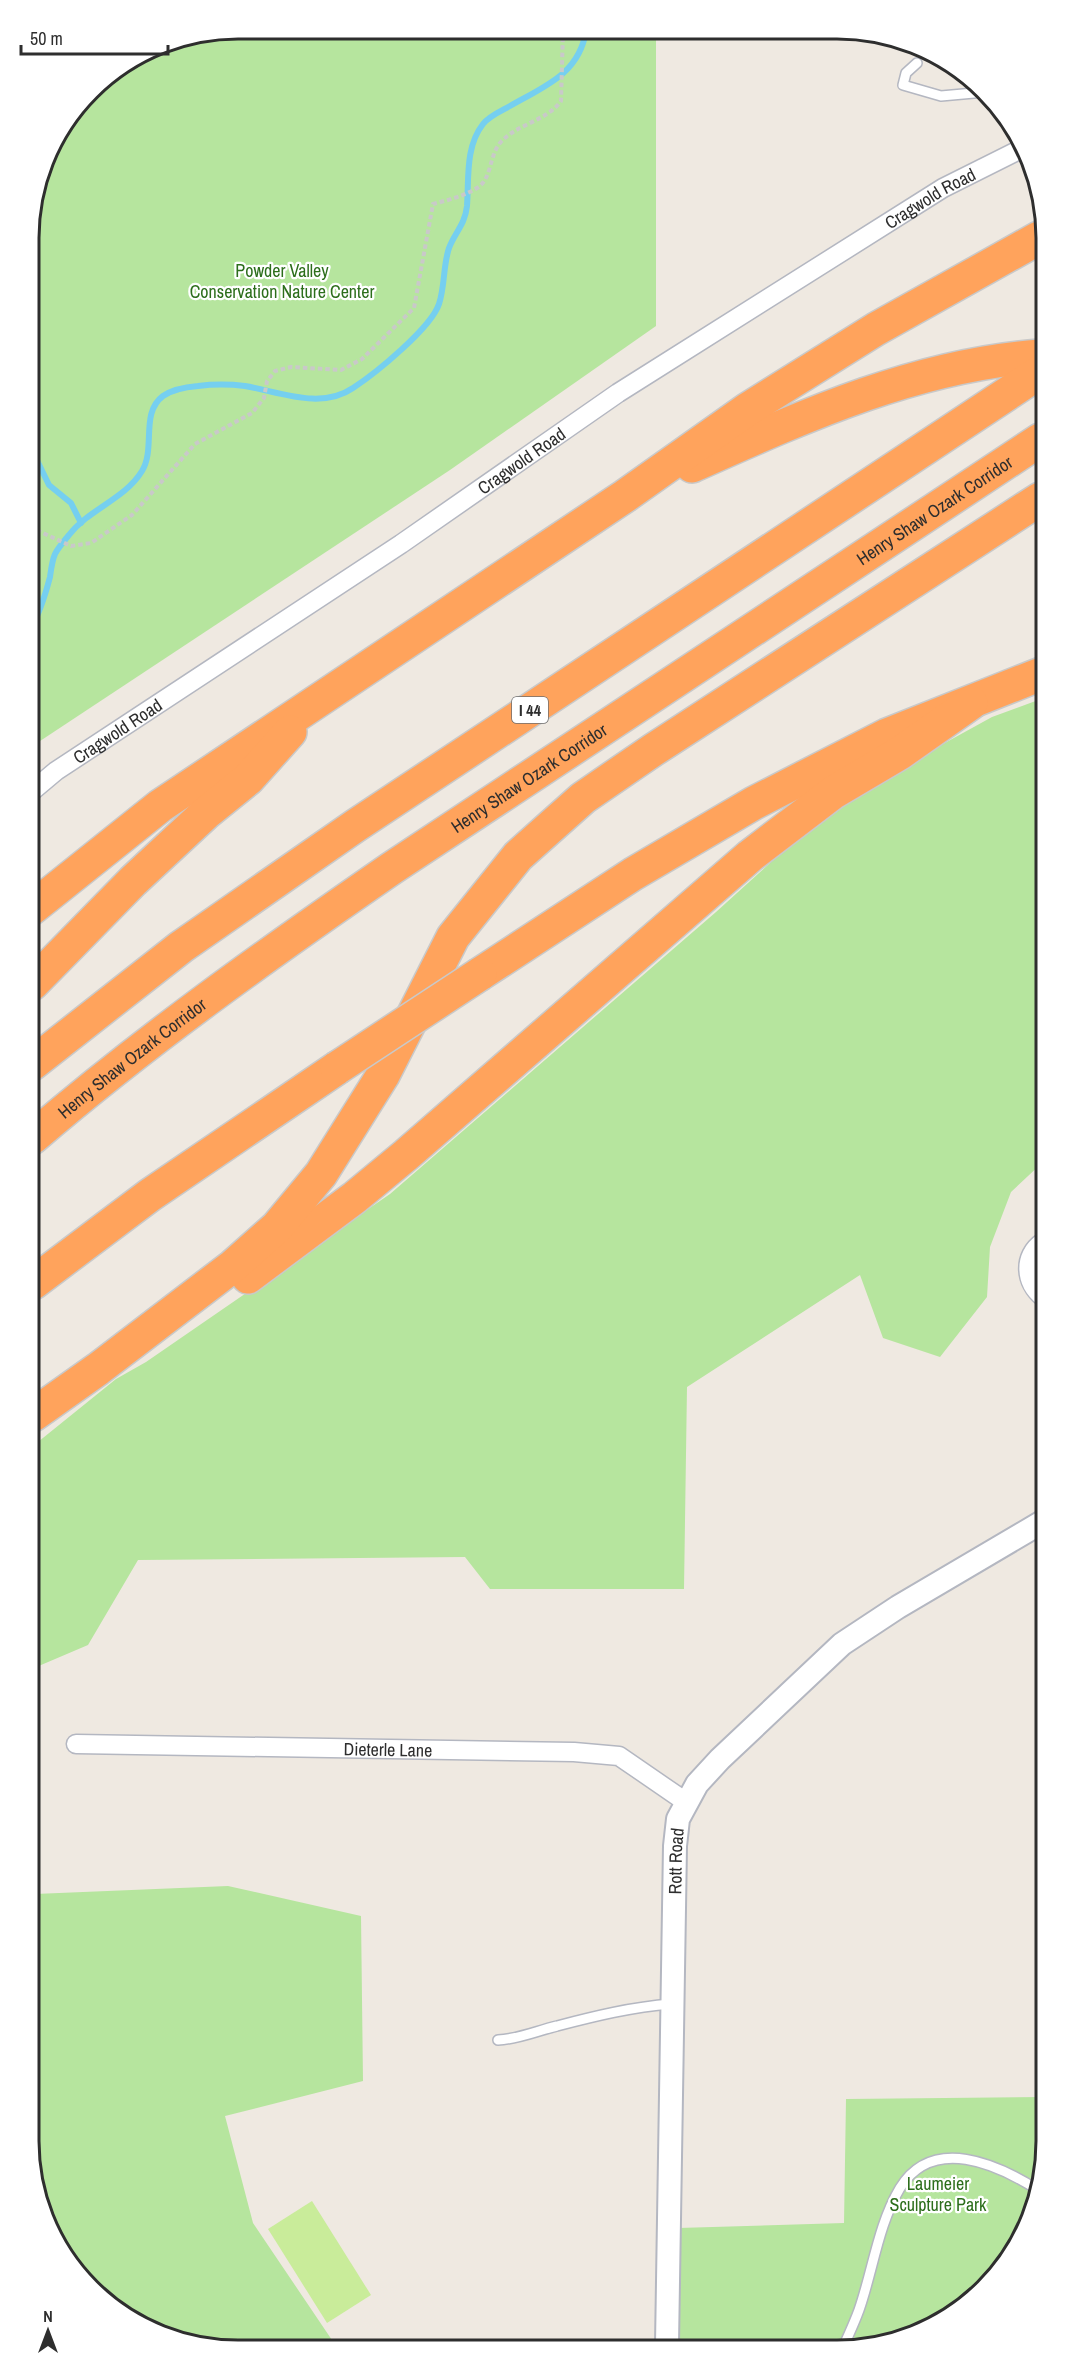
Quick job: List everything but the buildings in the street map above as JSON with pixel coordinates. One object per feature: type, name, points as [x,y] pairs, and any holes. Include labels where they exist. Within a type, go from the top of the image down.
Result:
[{"type":"highway","points":[[39,903],[160,806],[626,496],[748,409],[938,293],[1036,240]]},
{"type":"highway","points":[[626,496],[830,406],[904,381],[961,367],[1036,357]]},
{"type":"highway","name":"I 44","points":[[39,1059],[181,947],[327,844],[1036,375]]},
{"type":"highway","name":"Henry Shaw Ozark Corridor","points":[[39,1132],[136,1053],[304,929],[392,868],[1036,443]]},
{"type":"highway","points":[[39,1411],[98,1369],[233,1266],[277,1227],[321,1174],[383,1075],[453,937],[518,856],[583,798],[653,750],[1036,502]]},
{"type":"highway","points":[[39,1279],[150,1196],[337,1068],[633,874],[754,803],[887,735],[1036,676]]},
{"type":"highway","points":[[39,977],[133,881],[206,813],[248,779],[319,699]]},
{"type":"highway","points":[[98,1369],[203,1308],[311,1232],[406,1155],[750,856],[834,792],[900,753],[971,703]]},
{"type":"street","name":"Cragwold Road","points":[[39,785],[56,771],[401,544],[618,393],[943,188],[1016,152]]},
{"type":"street","points":[[1036,1250],[1029,1257],[1028,1273],[1036,1292]]},
{"type":"street","name":"Rott Road","points":[[667,2340],[671,2004],[675,1846],[678,1819],[697,1784],[720,1759],[842,1644],[1036,1526]]},
{"type":"street","name":"Dieterle Lane","points":[[76,1744],[574,1752],[619,1756],[686,1802]]},
{"type":"lane","points":[[916,63],[906,73],[903,85],[941,96],[973,93]]},
{"type":"lane","points":[[498,2040],[516,2039],[554,2026],[631,2007],[671,2004]]},
{"type":"lane","points":[[847,2339],[859,2310],[881,2234],[893,2202],[900,2187],[922,2166],[951,2158],[965,2159],[1001,2169],[1030,2186]]},
{"type":"path","points":[[39,532],[71,546],[91,543],[132,515],[195,444],[252,413],[264,398],[267,381],[275,371],[283,368],[334,370],[352,365],[362,359],[405,319],[414,308],[433,204],[458,197],[478,187],[487,177],[491,158],[500,143],[514,131],[559,104],[563,98],[563,39]]},
{"type":"green space","name":"Powder Valley Conservation Nature Center","points":[[225,39],[656,39],[656,326],[450,470],[39,742],[39,225],[46,187],[54,162],[80,117],[107,88],[139,66],[174,50]]},
{"type":"green space","points":[[1036,701],[1036,1169],[1011,1192],[990,1247],[987,1297],[940,1357],[883,1338],[860,1275],[687,1387],[684,1589],[490,1589],[465,1557],[138,1560],[88,1645],[39,1666],[39,1441],[116,1379],[146,1362],[390,1194],[716,912],[811,826],[903,766],[992,717]]},
{"type":"green space","points":[[228,1886],[361,1916],[363,2081],[225,2116],[253,2223],[332,2340],[238,2340],[199,2336],[174,2329],[150,2319],[107,2291],[88,2272],[73,2251],[54,2217],[41,2167],[39,2141],[39,1894]]},
{"type":"green space","name":"Laumeier Sculpture Park","points":[[1036,2097],[1036,2154],[1032,2180],[1021,2217],[1002,2251],[987,2272],[968,2291],[925,2319],[888,2333],[837,2340],[676,2340],[678,2228],[844,2223],[846,2099]]},
{"type":"green space","points":[[312,2201],[371,2295],[327,2323],[268,2229]]},
{"type":"waterway","points":[[39,612],[54,557],[59,547],[77,526],[117,497],[135,481],[142,471],[148,452],[152,412],[156,403],[163,396],[184,388],[222,384],[245,386],[300,398],[328,398],[341,394],[363,381],[414,337],[434,314],[439,304],[449,248],[466,213],[469,164],[477,133],[492,116],[548,85],[558,77],[576,58],[584,39]]},
{"type":"waterway","points":[[39,464],[49,485],[71,503],[81,523]]}]
